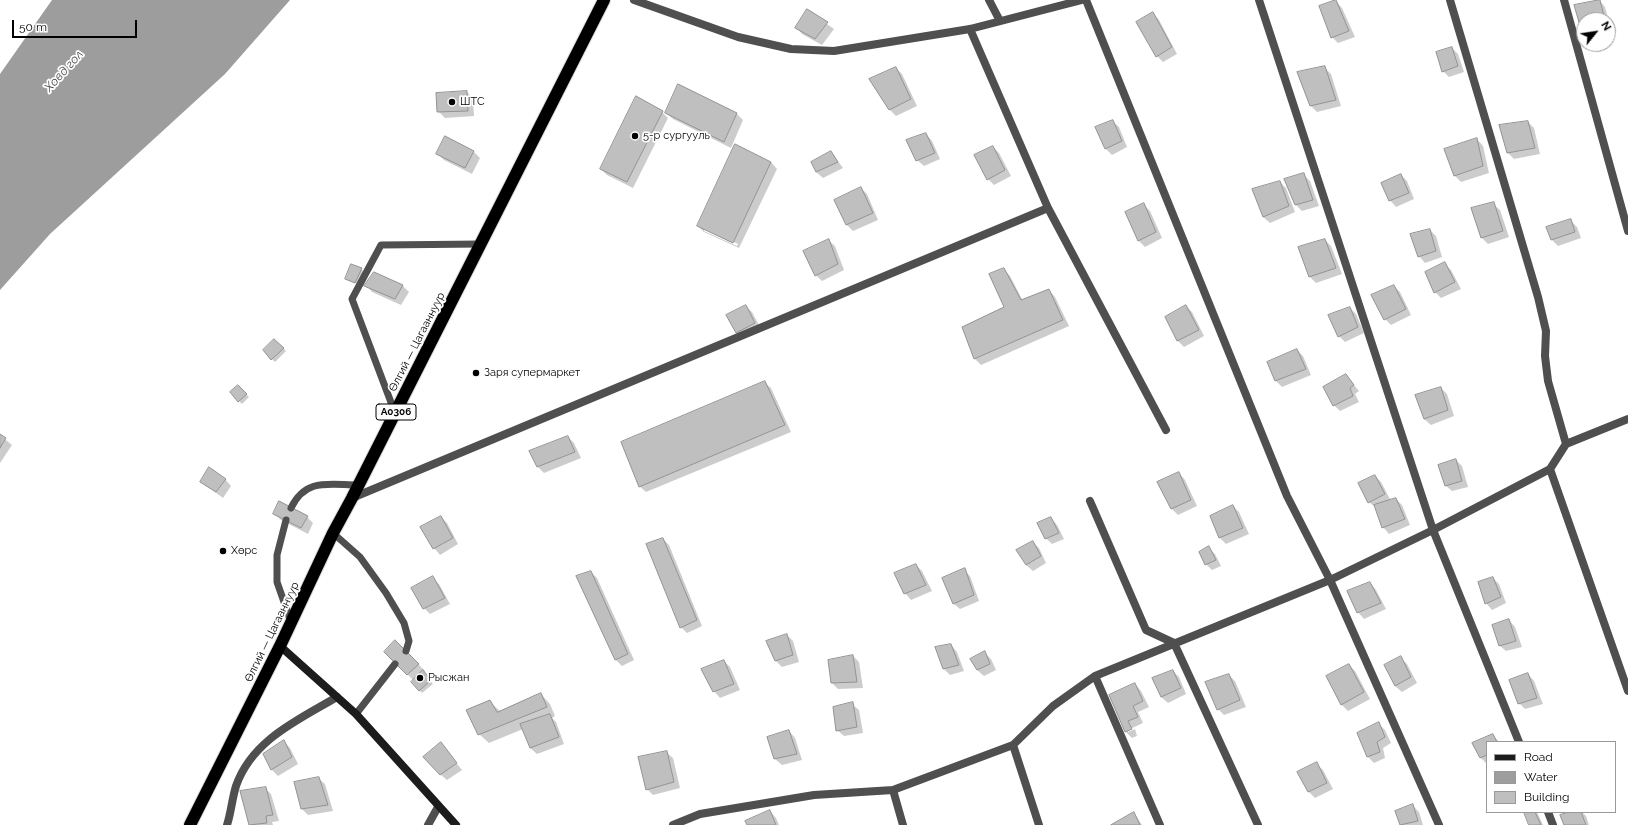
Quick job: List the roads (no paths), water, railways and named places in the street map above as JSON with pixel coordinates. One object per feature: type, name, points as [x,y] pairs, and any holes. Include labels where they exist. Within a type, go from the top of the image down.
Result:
[{"type":"highway","name":"Өлгий — Цагааннуур","points":[[190,825],[280,646],[333,533],[396,413],[604,0]]},
{"type":"street","points":[[634,0],[738,37],[791,49],[834,51],[970,29],[1082,0]]},
{"type":"street","points":[[989,0],[1000,21]]},
{"type":"street","points":[[1086,0],[1287,496],[1330,580],[1439,825]]},
{"type":"street","points":[[1259,0],[1433,530],[1519,741]]},
{"type":"street","points":[[1450,0],[1538,297],[1546,331],[1545,356],[1548,381],[1566,444]]},
{"type":"street","points":[[1564,0],[1628,231]]},
{"type":"street","points":[[970,29],[1048,208],[1166,430]]},
{"type":"street","points":[[352,498],[1048,208]]},
{"type":"street","points":[[673,825],[700,814],[814,795],[893,790],[1013,745],[1053,706],[1095,676],[1330,580],[1433,530],[1550,469],[1566,444],[1628,419]]},
{"type":"street","points":[[1550,469],[1628,691]]},
{"type":"street","points":[[1090,501],[1146,630],[1174,643],[1258,825]]},
{"type":"street","points":[[280,646],[356,714],[438,807],[456,825]]},
{"type":"street","points":[[1095,676],[1160,825]]},
{"type":"street","points":[[226,825],[236,786],[249,762],[260,747],[283,728],[337,697]]},
{"type":"street","points":[[1013,745],[1039,825]]},
{"type":"street","points":[[893,790],[902,825]]},
{"type":"street","points":[[428,825],[438,807]]},
{"type":"street","points":[[1548,813],[1553,825]]},
{"type":"lane","points":[[396,413],[352,299],[381,245],[481,244]]},
{"type":"lane","points":[[291,508],[296,496],[306,488],[317,485],[359,485]]},
{"type":"lane","points":[[286,520],[277,555],[277,582],[291,622]]},
{"type":"lane","points":[[333,533],[360,557],[386,593],[404,623],[409,641],[406,651]]},
{"type":"lane","points":[[356,714],[395,664]]},
{"type":"water","name":"Ховд гол","points":[[52,0],[290,0],[225,74],[50,234],[0,290],[0,74]]},
{"type":"place","name":"ШТС","points":[[452,102]]},
{"type":"place","name":"5-р сургууль","points":[[635,136]]},
{"type":"place","name":"Заря супермаркет","points":[[476,373]]},
{"type":"place","name":"Хөрс","points":[[223,551]]},
{"type":"place","name":"Рысжан","points":[[420,678]]}]
